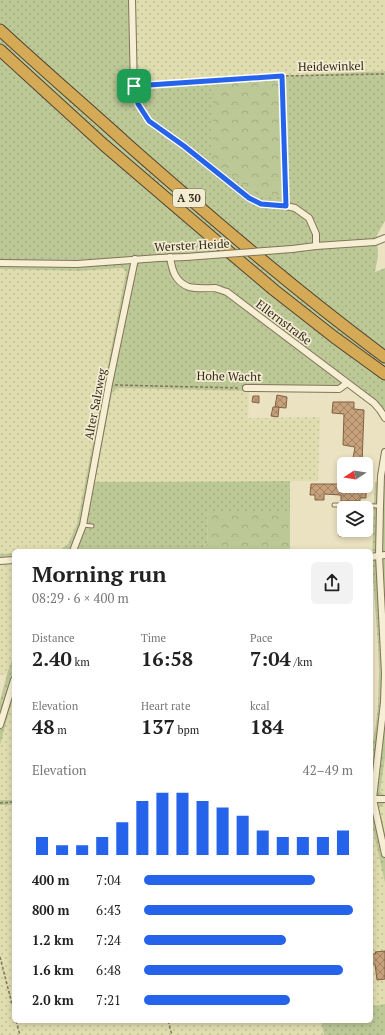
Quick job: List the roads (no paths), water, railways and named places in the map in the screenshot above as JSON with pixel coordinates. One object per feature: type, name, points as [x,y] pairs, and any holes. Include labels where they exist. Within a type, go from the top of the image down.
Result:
[{"type":"highway","name":"A 30","points":[[0,30],[237,240],[299,291],[385,357]]},
{"type":"highway","name":"A 30","points":[[0,50],[104,145],[214,240],[274,290],[385,374]]},
{"type":"street","points":[[132,0],[134,90],[138,104],[149,121],[184,146],[249,198],[261,204],[295,208],[309,218],[316,234],[316,246]]},
{"type":"street","name":"Werster Heide","points":[[0,263],[77,264],[134,259],[186,257],[375,242],[385,238]]},
{"type":"street","name":"Ellernstraße","points":[[170,257],[174,275],[179,280],[189,287],[216,288],[227,292],[346,384],[374,403],[385,418]]},
{"type":"street","name":"Alter Salzweg","points":[[74,549],[83,525],[134,259]]},
{"type":"street","name":"Hohe Wacht","points":[[246,388],[339,389],[346,384]]},
{"type":"street","points":[[385,452],[381,476],[380,506],[385,673],[384,702],[373,799],[385,854]]},
{"type":"street","points":[[0,561],[12,560]]},
{"type":"street","points":[[0,725],[12,686]]},
{"type":"street","points":[[373,799],[385,799]]},
{"type":"lane","points":[[334,505],[380,506]]},
{"type":"lane","points":[[83,525],[92,526]]}]
